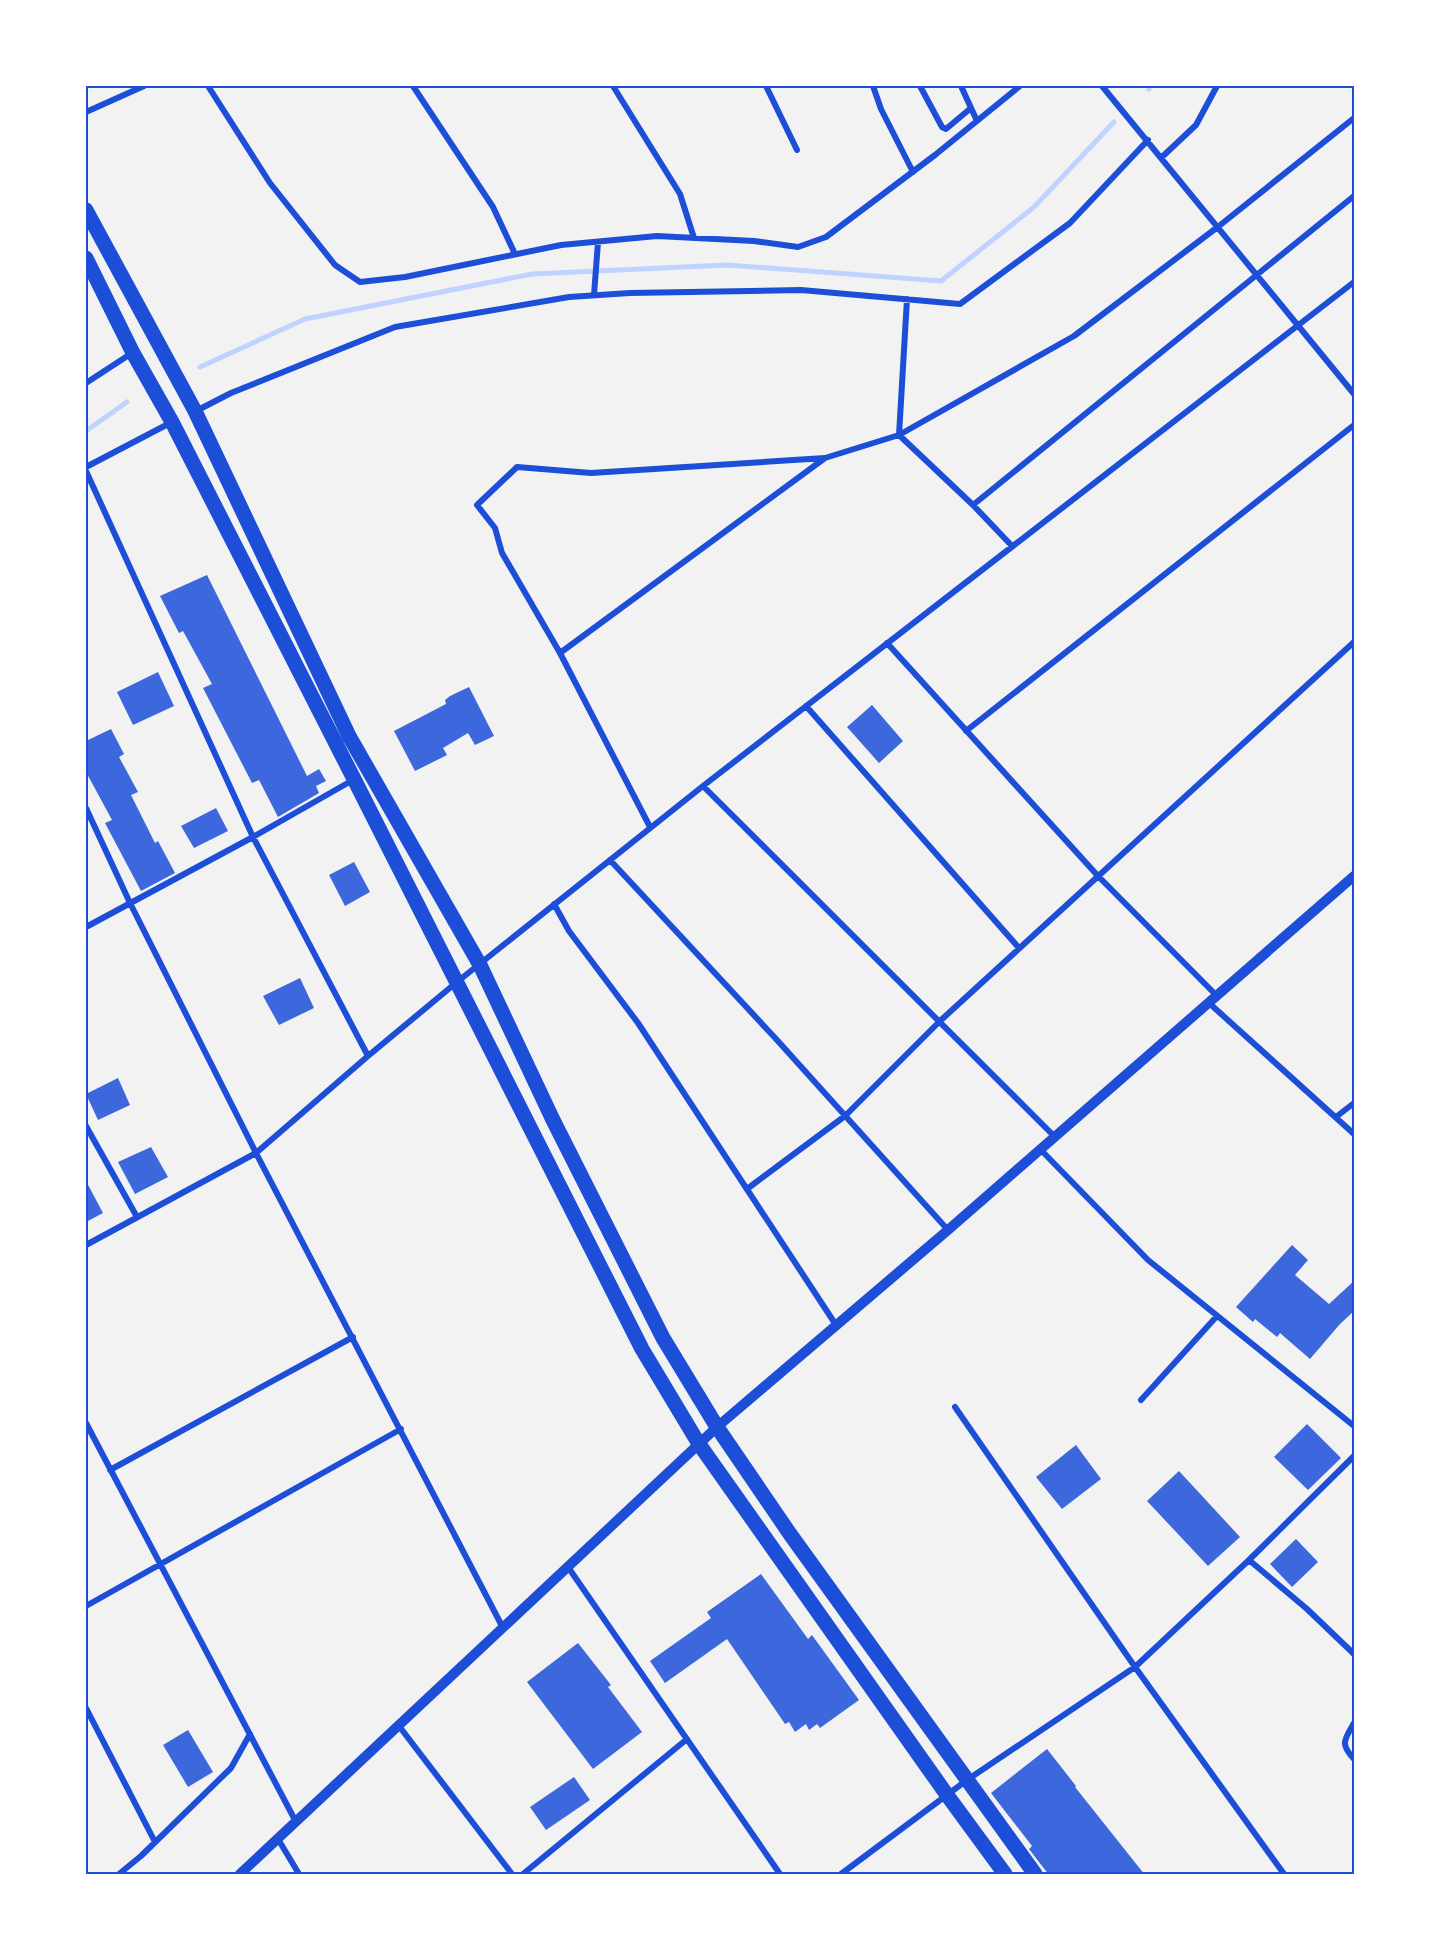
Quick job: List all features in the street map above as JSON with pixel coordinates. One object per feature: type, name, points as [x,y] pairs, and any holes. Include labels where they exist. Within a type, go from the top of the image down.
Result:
[{"type":"main road","points":[[86,210],[195,411],[349,736],[480,965],[553,1120],[663,1338],[717,1427],[790,1534],[1035,1875]]},
{"type":"main road","points":[[86,258],[458,982],[642,1349],[699,1444],[1005,1875]]},
{"type":"street","points":[[86,112],[144,86]]},
{"type":"street","points":[[208,86],[270,183],[335,265],[360,282],[405,278],[561,245],[657,236],[754,241],[798,247],[826,237],[913,172],[1020,86]]},
{"type":"street","points":[[412,86],[493,207],[515,254]]},
{"type":"street","points":[[613,86],[680,194],[694,238]]},
{"type":"street","points":[[766,86],[797,150]]},
{"type":"street","points":[[873,86],[881,109],[913,172]]},
{"type":"street","points":[[920,86],[942,127],[946,129],[971,108]]},
{"type":"street","points":[[961,86],[977,121]]},
{"type":"street","points":[[1102,86],[1219,226],[1354,394]]},
{"type":"street","points":[[1162,157],[1196,125],[1217,86]]},
{"type":"street","points":[[650,827],[560,654],[502,553],[495,528],[477,505],[518,467],[591,473],[825,458],[899,435],[1074,336],[1219,226],[1354,118]]},
{"type":"street","points":[[195,411],[231,393],[395,327],[569,297],[630,293],[801,290],[960,304],[1070,223],[1148,140]]},
{"type":"street","points":[[973,505],[1354,196]]},
{"type":"street","points":[[594,296],[598,242]]},
{"type":"street","points":[[86,1245],[256,1152],[368,1056],[650,827],[1354,282]]},
{"type":"street","points":[[907,299],[899,435],[973,505],[1012,546]]},
{"type":"street","points":[[86,383],[133,353]]},
{"type":"street","points":[[172,422],[86,469],[253,837],[368,1056]]},
{"type":"street","points":[[966,730],[1354,425]]},
{"type":"street","points":[[560,654],[825,458]]},
{"type":"street","points":[[747,1189],[845,1116],[940,1021],[1354,642]]},
{"type":"street","points":[[887,644],[1213,999],[1354,1134]]},
{"type":"street","points":[[806,706],[1019,948]]},
{"type":"street","points":[[86,927],[253,837],[354,779]]},
{"type":"street","points":[[703,786],[1055,1137]]},
{"type":"street","points":[[86,808],[130,903],[256,1152],[503,1628]]},
{"type":"street","points":[[610,860],[948,1230]]},
{"type":"street","points":[[240,1875],[717,1427],[948,1230],[1354,876]]},
{"type":"street","points":[[554,904],[569,931],[638,1023],[836,1325]]},
{"type":"street","points":[[1336,1117],[1354,1103]]},
{"type":"street","points":[[86,1126],[137,1217]]},
{"type":"street","points":[[1040,1149],[1148,1260],[1354,1425]]},
{"type":"street","points":[[1141,1400],[1217,1316]]},
{"type":"street","points":[[110,1470],[353,1337]]},
{"type":"street","points":[[955,1407],[1135,1667],[1284,1875]]},
{"type":"street","points":[[86,1423],[297,1822]]},
{"type":"street","points":[[86,1606],[401,1429]]},
{"type":"street","points":[[841,1875],[967,1780],[1135,1667],[1249,1560],[1354,1456]]},
{"type":"street","points":[[1249,1560],[1307,1609],[1354,1654]]},
{"type":"street","points":[[568,1567],[780,1875]]},
{"type":"street","points":[[86,1708],[155,1842]]},
{"type":"street","points":[[1354,1723],[1344,1741],[1346,1750],[1354,1759]]},
{"type":"street","points":[[399,1726],[512,1875]]},
{"type":"street","points":[[119,1875],[231,1767],[250,1734]]},
{"type":"street","points":[[523,1875],[687,1739]]},
{"type":"street","points":[[278,1839],[299,1875]]},
{"type":"building","points":[[207,575],[307,776],[319,769],[326,781],[316,786],[319,793],[278,817],[259,780],[252,783],[203,688],[212,684],[183,631],[179,633],[160,596]]},
{"type":"building","points":[[158,672],[174,706],[133,725],[117,692]]},
{"type":"building","points":[[469,687],[494,736],[475,745],[468,733],[443,748],[447,755],[415,771],[394,731],[446,704],[445,700],[450,696]]},
{"type":"building","points":[[872,705],[903,741],[879,763],[847,727]]},
{"type":"building","points":[[111,729],[124,754],[119,757],[138,792],[131,795],[155,843],[158,841],[175,873],[141,891],[105,823],[112,820],[86,772],[86,741]]},
{"type":"building","points":[[216,808],[228,831],[194,848],[181,826]]},
{"type":"building","points":[[354,862],[370,892],[345,906],[329,875]]},
{"type":"building","points":[[300,978],[314,1008],[279,1025],[263,996]]},
{"type":"building","points":[[118,1078],[130,1105],[98,1120],[86,1094]]},
{"type":"building","points":[[151,1147],[168,1177],[135,1194],[118,1162]]},
{"type":"building","points":[[86,1181],[103,1213],[86,1222]]},
{"type":"building","points":[[1292,1245],[1308,1260],[1295,1275],[1329,1304],[1354,1281],[1354,1311],[1310,1359],[1280,1333],[1277,1337],[1255,1319],[1253,1322],[1236,1307]]},
{"type":"building","points":[[1307,1424],[1341,1458],[1308,1490],[1274,1457]]},
{"type":"building","points":[[1076,1445],[1101,1479],[1062,1509],[1036,1477]]},
{"type":"building","points":[[1179,1471],[1240,1537],[1208,1566],[1147,1501]]},
{"type":"building","points":[[1296,1539],[1318,1562],[1292,1587],[1270,1564]]},
{"type":"building","points":[[761,1574],[808,1639],[812,1635],[859,1700],[820,1728],[817,1724],[809,1730],[806,1724],[795,1732],[789,1722],[785,1724],[727,1639],[665,1683],[650,1661],[711,1618],[707,1612]]},
{"type":"building","points":[[578,1643],[611,1685],[608,1687],[642,1732],[593,1769],[527,1682]]},
{"type":"building","points":[[188,1730],[213,1772],[188,1787],[163,1745]]},
{"type":"building","points":[[1047,1749],[1145,1875],[1049,1875],[1029,1849],[1032,1846],[991,1793]]},
{"type":"building","points":[[574,1777],[590,1800],[546,1830],[530,1807]]},
{"type":"waterway","points":[[200,367],[305,319],[532,274],[727,265],[941,281],[1034,207],[1114,122]]},
{"type":"waterway","points":[[86,431],[127,402]]}]
